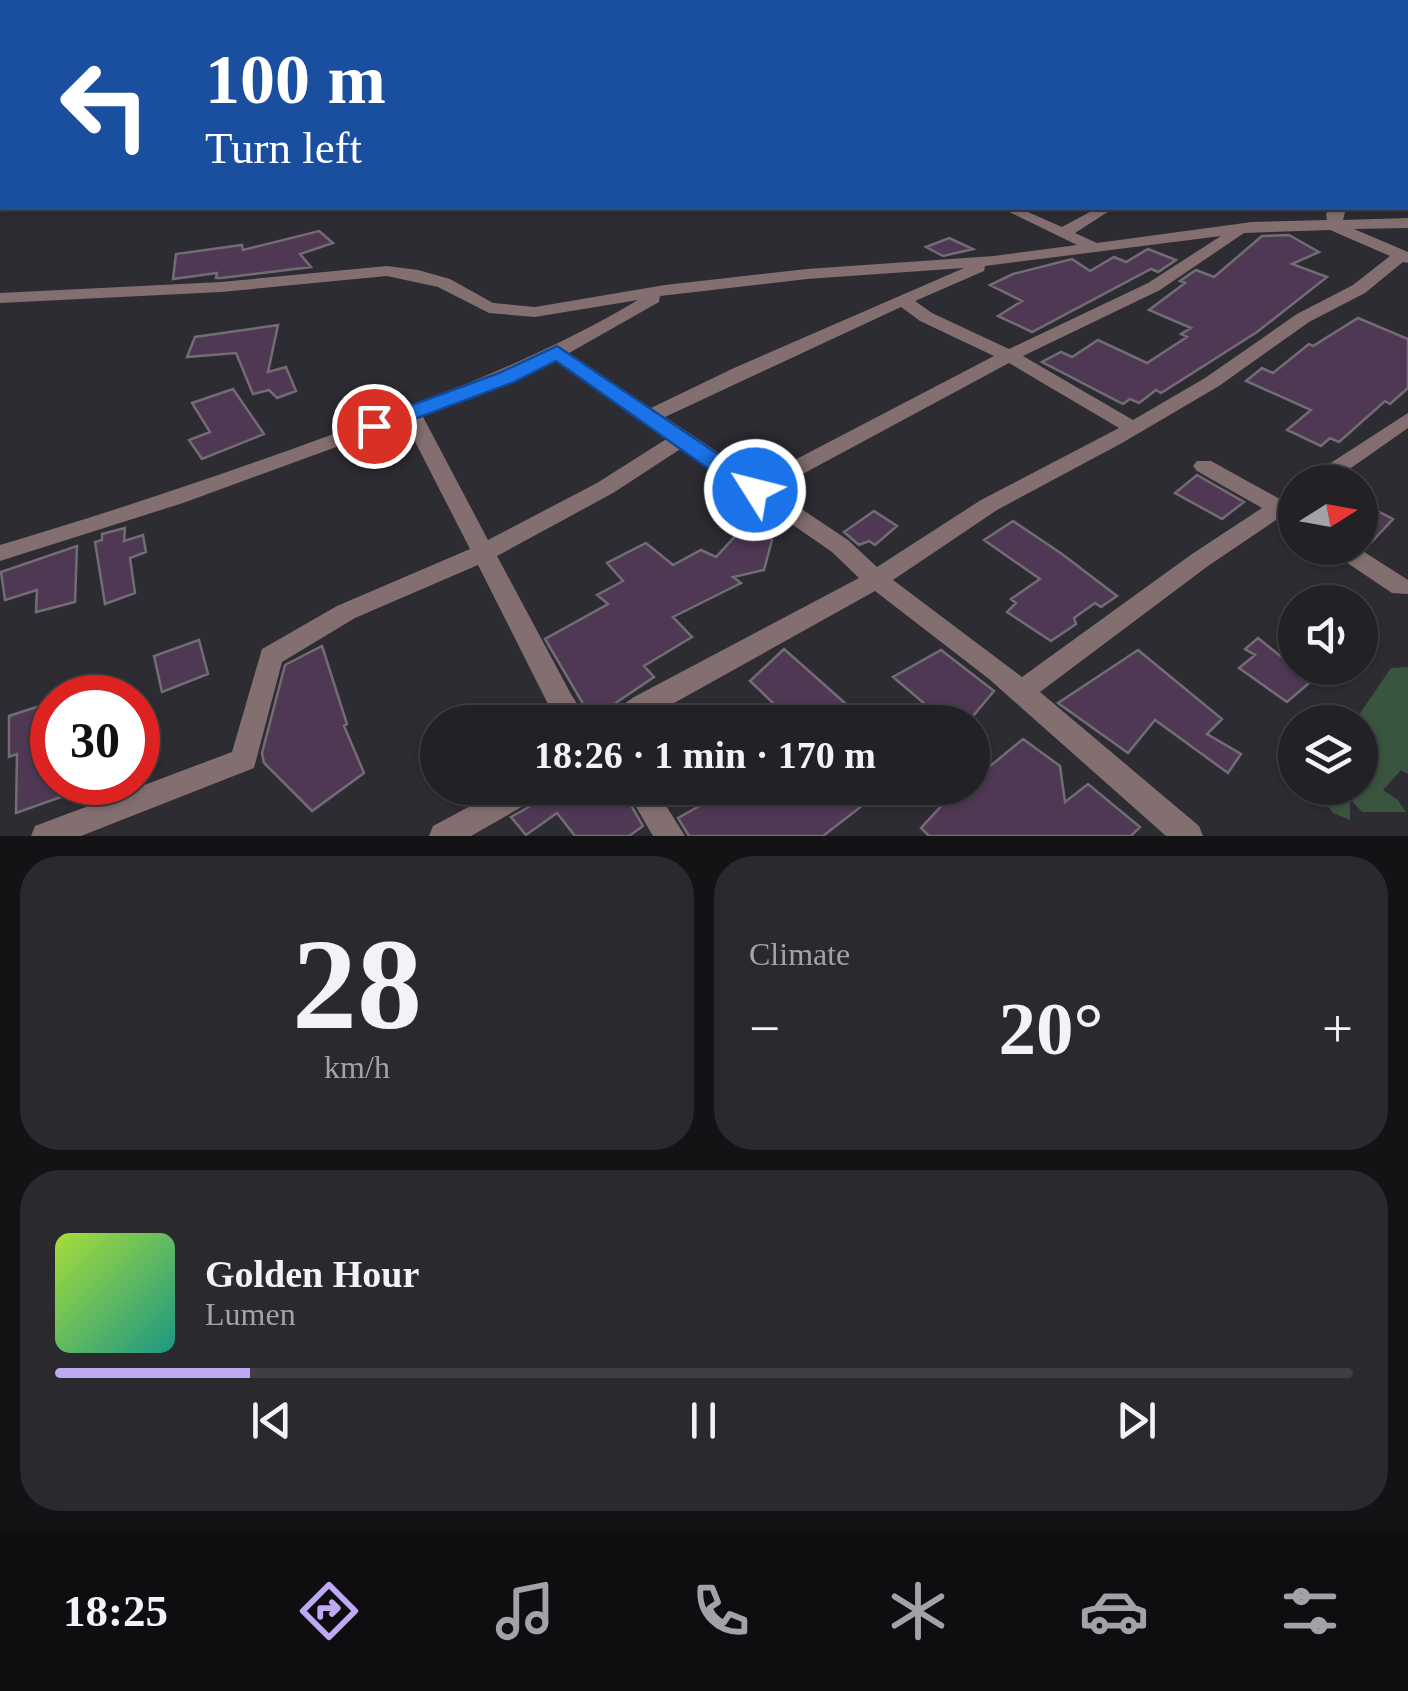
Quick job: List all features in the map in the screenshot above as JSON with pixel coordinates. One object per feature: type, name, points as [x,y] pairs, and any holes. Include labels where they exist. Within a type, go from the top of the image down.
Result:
[{"type":"street","points":[[1012,210],[1092,246]]},
{"type":"street","points":[[1064,233],[1104,210]]},
{"type":"street","points":[[1336,227],[1334,214],[1337,210]]},
{"type":"street","points":[[0,298],[221,287],[386,271],[418,274],[444,283],[489,308],[565,309],[665,290],[807,274],[994,261],[1240,229],[1408,223]]},
{"type":"street","points":[[1336,227],[1404,257]]},
{"type":"street","points":[[755,490],[1009,356],[1130,302],[1207,256],[1240,229]]},
{"type":"street","points":[[659,705],[876,580],[989,505],[1212,382],[1303,318],[1359,289],[1404,257]]},
{"type":"street","points":[[653,416],[741,372],[994,261]]},
{"type":"street","points":[[0,553],[228,481],[507,378],[601,331],[665,290]]},
{"type":"street","points":[[903,300],[1133,428]]},
{"type":"street","points":[[557,352],[840,546],[876,580],[998,672],[1188,836]]},
{"type":"street","points":[[410,413],[567,705]]},
{"type":"street","points":[[1342,465],[1408,419]]},
{"type":"street","points":[[46,836],[244,760],[271,656],[346,612],[482,553],[605,488],[683,438]]},
{"type":"street","points":[[1204,466],[1278,501]]},
{"type":"street","points":[[1019,694],[1200,560],[1278,514]]},
{"type":"street","points":[[1369,565],[1402,586]]},
{"type":"street","points":[[444,836],[498,805]]},
{"type":"street","points":[[651,805],[670,836]]},
{"type":"green space","points":[[1408,667],[1408,774],[1401,770],[1383,790],[1398,800],[1406,812],[1362,812],[1356,805],[1378,805],[1378,705],[1366,705],[1391,668]]},
{"type":"green space","points":[[1328,805],[1350,805],[1350,820],[1333,813]]},
{"type":"building","points":[[319,231],[333,243],[300,254],[311,267],[221,278],[216,278],[217,273],[173,279],[176,254],[242,245],[243,250]]},
{"type":"building","points":[[1289,235],[1319,252],[1292,264],[1327,277],[1257,332],[1161,393],[1156,390],[1139,403],[1130,399],[1123,404],[1042,362],[1061,352],[1072,357],[1098,340],[1147,363],[1187,337],[1181,334],[1191,328],[1149,310],[1185,283],[1180,281],[1196,270],[1214,277],[1262,236]]},
{"type":"building","points":[[949,238],[973,249],[943,256],[926,247]]},
{"type":"building","points":[[1148,249],[1176,260],[1158,272],[1151,269],[1032,332],[998,316],[1022,301],[990,285],[1013,274],[1072,259],[1090,271],[1114,257],[1126,262]]},
{"type":"building","points":[[1358,318],[1408,339],[1408,388],[1390,404],[1385,401],[1339,442],[1330,438],[1321,446],[1287,430],[1311,410],[1246,381],[1262,368],[1273,373],[1309,344],[1313,346]]},
{"type":"building","points":[[278,325],[268,372],[286,367],[296,391],[277,398],[269,390],[253,394],[236,353],[187,357],[195,337]]},
{"type":"building","points":[[233,389],[264,434],[202,459],[189,440],[210,432],[192,403]]},
{"type":"building","points":[[1197,475],[1244,502],[1222,519],[1175,493]]},
{"type":"building","points":[[874,511],[897,526],[875,545],[869,541],[859,545],[844,532]]},
{"type":"building","points":[[1378,511],[1393,519],[1378,535]]},
{"type":"building","points":[[1013,521],[1117,596],[1101,607],[1095,603],[1074,618],[1076,624],[1051,641],[1007,612],[1016,603],[1011,599],[1040,579],[984,540]]},
{"type":"building","points":[[125,528],[124,541],[143,535],[146,552],[130,558],[135,593],[105,604],[95,542],[102,540],[102,534]]},
{"type":"building","points":[[757,528],[772,540],[764,570],[733,577],[741,583],[673,617],[692,637],[644,666],[654,677],[613,705],[584,705],[545,639],[608,604],[597,595],[623,581],[607,563],[646,543],[673,565],[701,550],[716,557],[741,530]]},
{"type":"building","points":[[77,546],[75,602],[36,612],[37,590],[5,600],[1,572]]},
{"type":"building","points":[[1258,638],[1278,654],[1278,685],[1307,685],[1287,702],[1239,668],[1255,655],[1245,649]]},
{"type":"building","points":[[199,640],[208,674],[162,692],[154,656]]},
{"type":"building","points":[[322,646],[347,724],[344,726],[364,773],[312,811],[264,763],[262,753],[285,665]]},
{"type":"building","points":[[784,649],[846,705],[775,705],[750,681]]},
{"type":"building","points":[[941,650],[994,691],[982,705],[926,705],[893,677]]},
{"type":"building","points":[[1138,650],[1222,719],[1207,734],[1241,754],[1228,773],[1155,720],[1128,753],[1058,703]]},
{"type":"building","points":[[30,709],[30,805],[39,805],[16,813],[17,754],[9,757],[9,716]]},
{"type":"building","points":[[1023,739],[1060,766],[1065,802],[1088,784],[1140,827],[1131,836],[929,836],[921,828],[942,805],[990,805],[990,766]]},
{"type":"building","points":[[532,805],[631,805],[643,826],[629,836],[575,836],[557,813],[526,835],[511,817]]},
{"type":"building","points":[[701,805],[863,805],[823,836],[689,836],[678,818]]},
{"type":"route","points":[[374,426],[507,378],[557,352],[755,490]]}]
